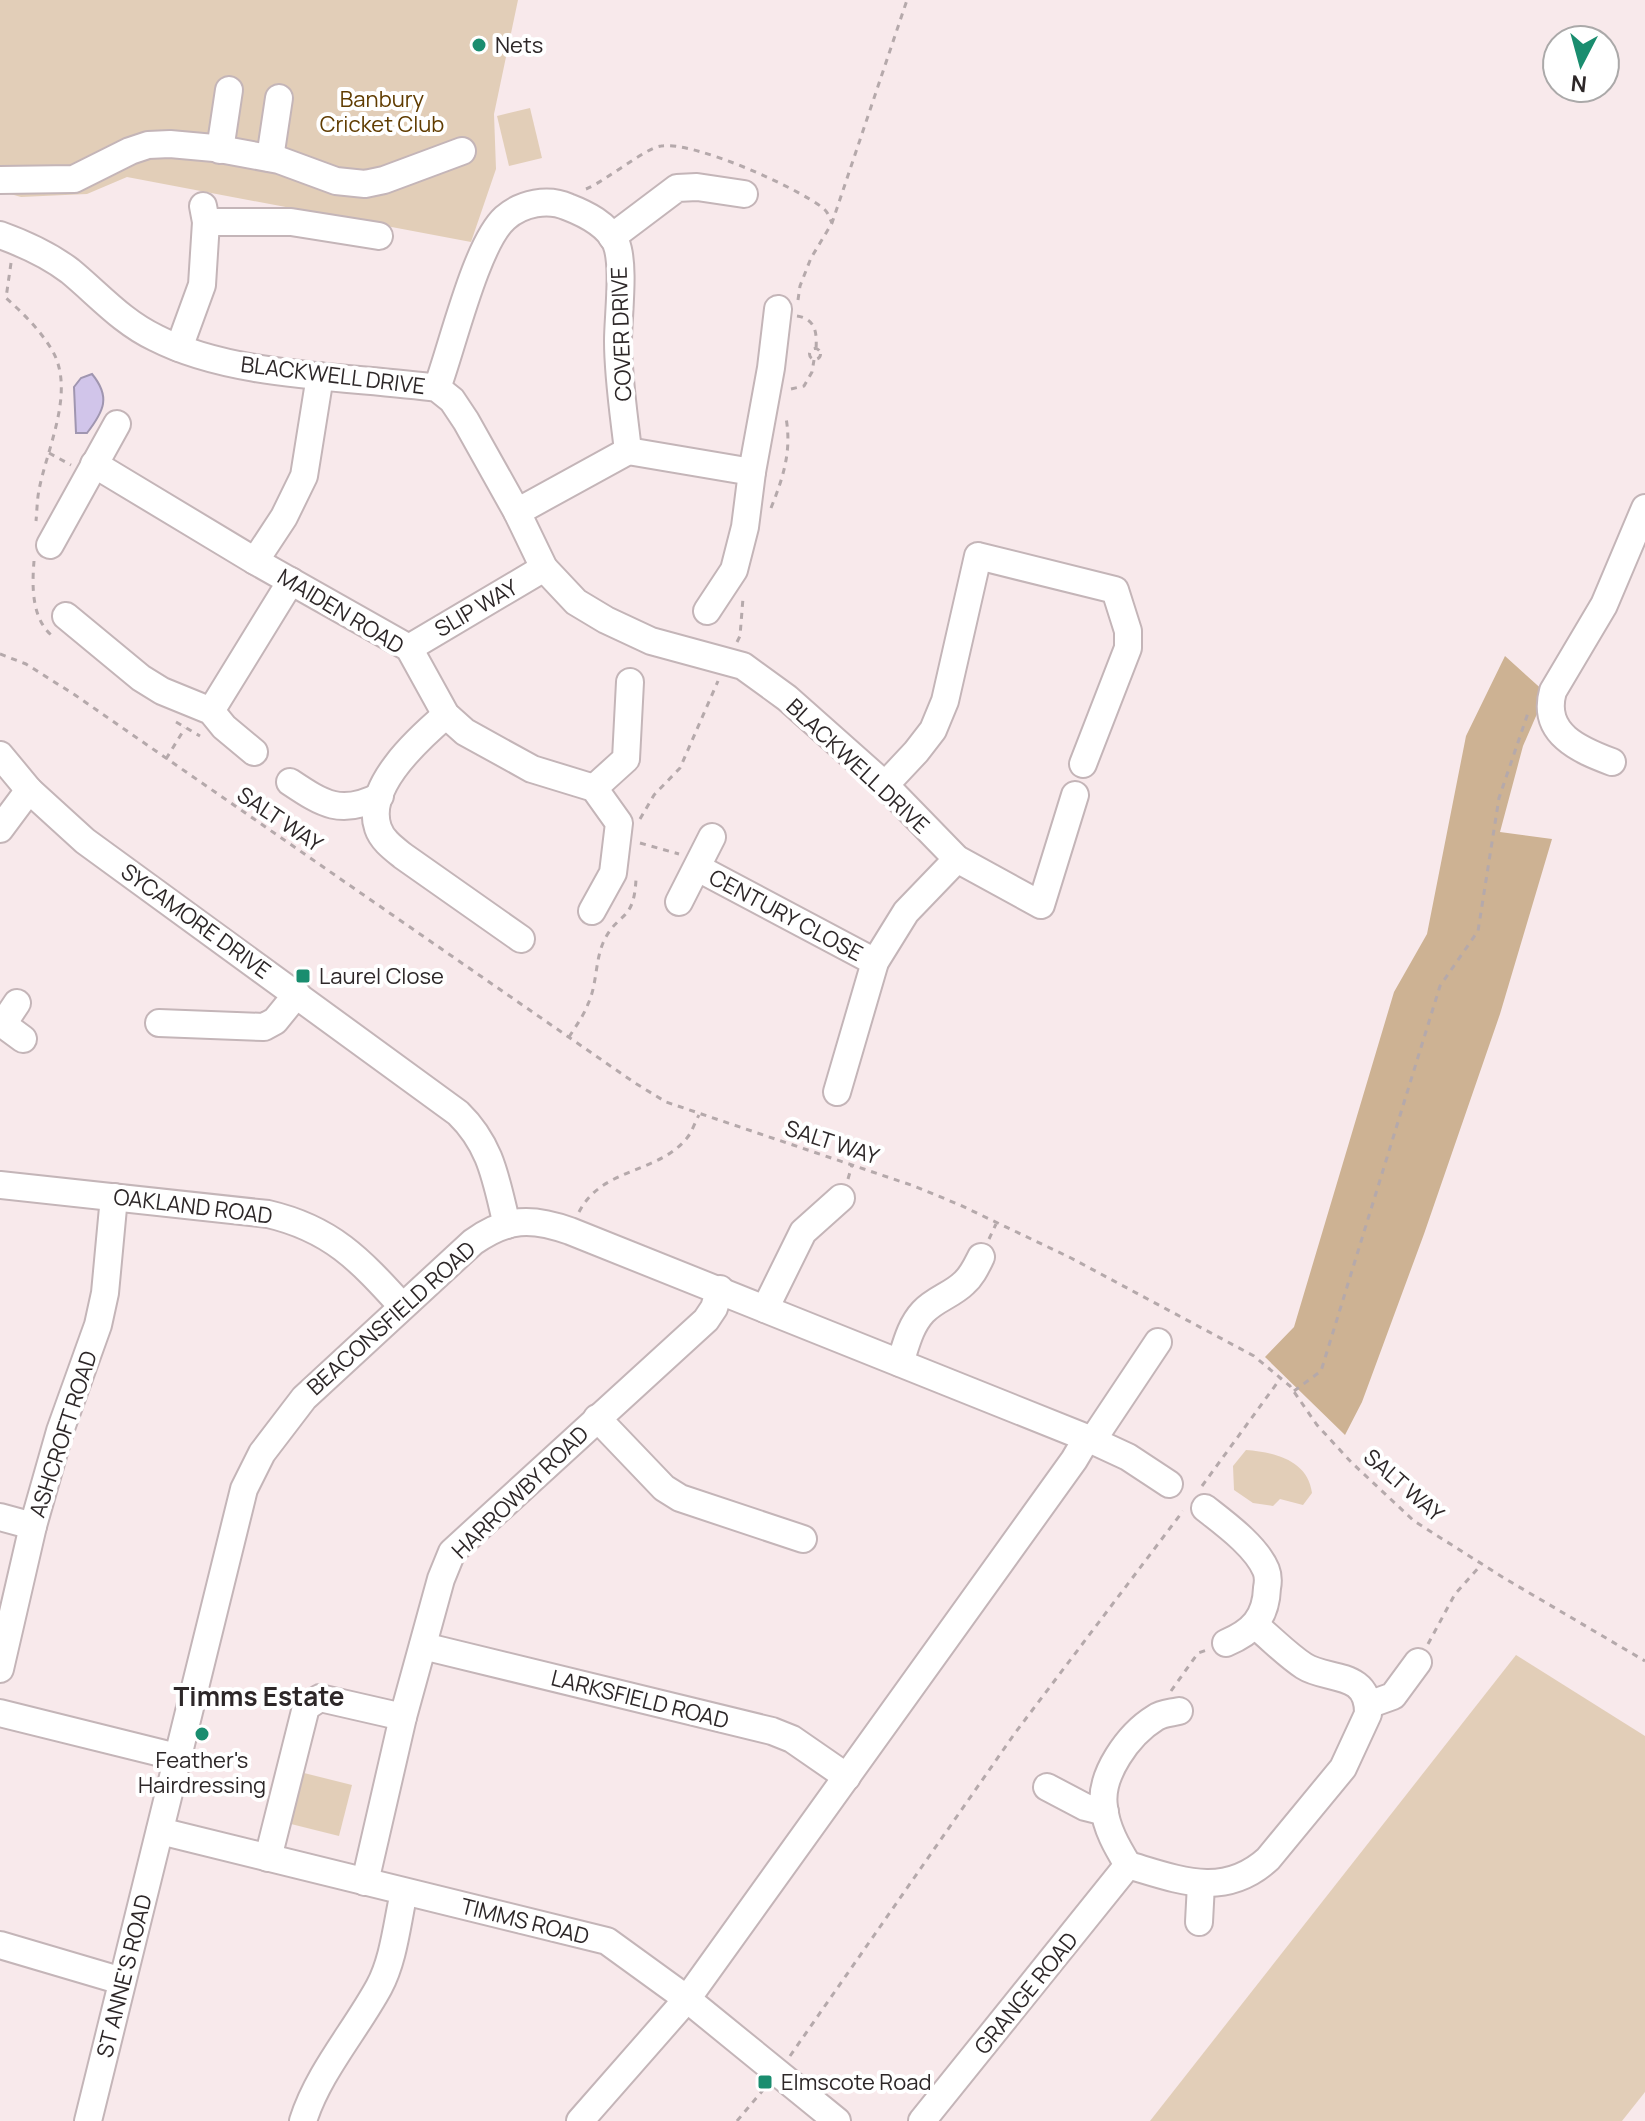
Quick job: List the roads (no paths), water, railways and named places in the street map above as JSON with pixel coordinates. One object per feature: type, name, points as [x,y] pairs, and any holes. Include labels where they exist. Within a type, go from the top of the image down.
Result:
[{"type":"street","points":[[220,150],[229,90]]},
{"type":"street","points":[[270,158],[279,98]]},
{"type":"street","points":[[0,180],[74,179],[130,151],[148,145],[170,144],[270,158],[336,181],[365,184],[421,178],[462,151]]},
{"type":"street","points":[[612,237],[677,188],[697,187],[744,194]]},
{"type":"street","name":"COVER DRIVE","points":[[437,388],[481,259],[493,234],[504,219],[517,210],[535,203],[563,204],[605,228],[617,244],[620,273],[618,343],[628,451]]},
{"type":"street","points":[[179,348],[202,285],[204,214],[291,222],[379,236]]},
{"type":"street","name":"BLACKWELL DRIVE","points":[[0,235],[28,245],[66,269],[116,314],[159,340],[179,348],[231,362],[320,376],[437,388],[452,400],[459,411],[517,512],[544,568],[576,602],[651,641],[743,666],[787,698],[885,785],[957,859],[1041,905],[1075,795]]},
{"type":"street","points":[[707,611],[734,570],[745,527],[771,368],[787,312]]},
{"type":"street","points":[[255,561],[284,517],[304,476],[320,376]]},
{"type":"street","points":[[50,545],[117,424]]},
{"type":"street","points":[[517,512],[628,451],[752,472]]},
{"type":"street","name":"MAIDEN ROAD","points":[[94,464],[255,561],[409,648],[446,715],[465,732],[532,769],[594,788]]},
{"type":"street","points":[[1612,762],[1578,750],[1559,731],[1550,706],[1553,691],[1604,605],[1645,508]]},
{"type":"street","points":[[885,785],[933,730],[945,701],[978,556],[1115,590],[1128,631],[1128,648],[1083,764]]},
{"type":"street","name":"SLIP WAY","points":[[409,648],[544,568]]},
{"type":"street","points":[[205,707],[291,581]]},
{"type":"street","points":[[66,616],[141,678],[162,691],[205,707],[254,752]]},
{"type":"street","points":[[592,911],[613,873],[619,843],[619,823],[594,788],[626,759],[630,682]]},
{"type":"street","points":[[446,715],[420,737],[399,761],[376,807],[377,827],[386,842],[521,939]]},
{"type":"street","name":"SYCAMORE DRIVE","points":[[0,755],[29,790],[85,841],[458,1113],[484,1144],[507,1225]]},
{"type":"street","points":[[290,782],[320,802],[335,807],[363,804],[380,796]]},
{"type":"street","points":[[0,829],[29,790]]},
{"type":"street","name":"CENTURY CLOSE","points":[[679,902],[704,855],[875,962]]},
{"type":"street","points":[[837,1092],[875,962],[906,912],[957,859]]},
{"type":"street","points":[[159,1023],[264,1027],[275,1021],[297,994]]},
{"type":"street","name":"OAKLAND ROAD","points":[[0,1185],[268,1214],[290,1219],[335,1241],[356,1256],[402,1306]]},
{"type":"street","name":"ASHCROFT ROAD","points":[[0,1669],[33,1526],[60,1431],[98,1325],[105,1293],[114,1197]]},
{"type":"street","points":[[765,1309],[803,1232],[841,1198]]},
{"type":"street","name":"BEACONSFIELD ROAD","points":[[160,1831],[244,1489],[262,1453],[304,1398],[473,1242],[491,1230],[535,1220],[570,1231],[1090,1440],[1128,1457],[1169,1484]]},
{"type":"street","points":[[900,1363],[912,1328],[922,1312],[936,1300],[962,1286],[981,1257]]},
{"type":"street","name":"HARROWBY ROAD","points":[[365,1882],[403,1717],[441,1579],[452,1552],[706,1320],[720,1289]]},
{"type":"street","points":[[580,2121],[687,1999],[1158,1342]]},
{"type":"street","points":[[597,1418],[664,1488],[680,1498],[803,1539]]},
{"type":"street","points":[[1196,1503],[1232,1529],[1266,1570],[1267,1596],[1256,1626],[1226,1643]]},
{"type":"street","points":[[0,1517],[33,1526]]},
{"type":"street","points":[[1179,1711],[1158,1715],[1131,1738],[1117,1759],[1106,1785],[1103,1804],[1115,1844],[1128,1865],[1201,1884],[1235,1880],[1254,1872],[1268,1859],[1343,1768],[1368,1714],[1368,1705],[1360,1690],[1347,1679],[1306,1667],[1256,1626]]},
{"type":"street","name":"LARKSFIELD ROAD","points":[[423,1646],[772,1731],[792,1739],[847,1777]]},
{"type":"street","points":[[1368,1705],[1393,1696],[1418,1662]]},
{"type":"street","points":[[268,1858],[306,1707],[320,1698],[403,1717]]},
{"type":"street","points":[[0,1713],[177,1757]]},
{"type":"street","points":[[1047,1787],[1085,1807],[1105,1812]]},
{"type":"street","name":"TIMMS ROAD","points":[[160,1831],[607,1941],[687,1999],[837,2121]]},
{"type":"street","name":"ST ANNE'S ROAD","points":[[88,2121],[160,1831]]},
{"type":"street","name":"GRANGE ROAD","points":[[922,2121],[1128,1865]]},
{"type":"street","points":[[1199,1922],[1201,1884]]},
{"type":"street","points":[[303,2121],[317,2090],[379,1986],[387,1967],[404,1892]]},
{"type":"street","points":[[0,1945],[122,1981]]},
{"type":"place","name":"Nets","points":[[479,45]]},
{"type":"place","name":"Laurel Close","points":[[303,976]]},
{"type":"place","name":"Feather's Hairdressing","points":[[202,1734]]},
{"type":"place","name":"Elmscote Road","points":[[765,2082]]},
{"type":"district","name":"Timms Estate","points":[[259,1697]]},
{"type":"park label","name":"Banbury Cricket Club","points":[[382,112]]}]
